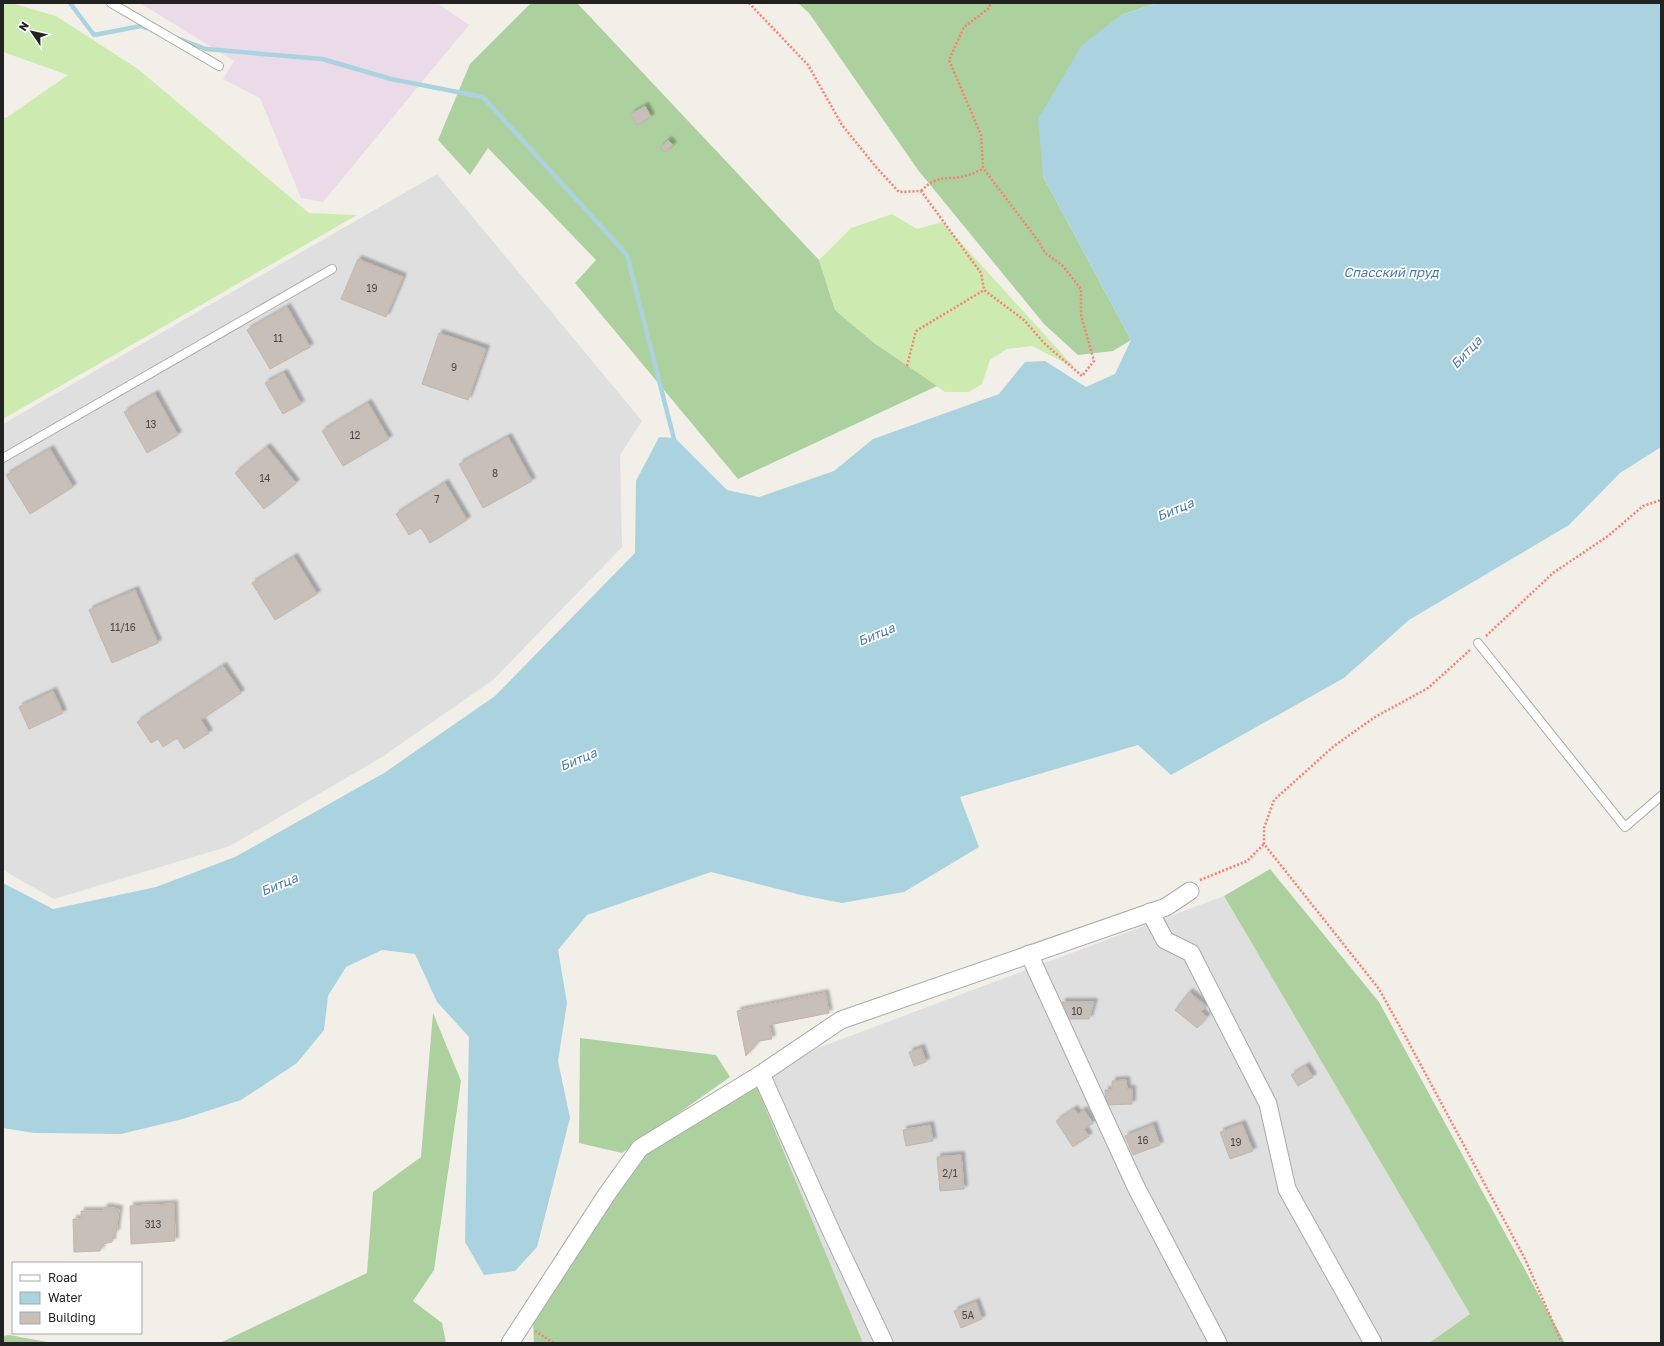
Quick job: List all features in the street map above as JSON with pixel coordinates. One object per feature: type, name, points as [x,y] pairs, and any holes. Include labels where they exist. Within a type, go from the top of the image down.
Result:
[{"type":"street","points":[[510,1343],[607,1194],[640,1148],[761,1074],[841,1020],[1166,907],[1194,886]]},
{"type":"street","points":[[1150,912],[1166,940],[1191,953],[1268,1104],[1287,1189],[1373,1343]]},
{"type":"street","points":[[1029,954],[1136,1187],[1218,1343]]},
{"type":"street","points":[[761,1074],[832,1233],[884,1343]]},
{"type":"lane","points":[[111,3],[219,66]]},
{"type":"lane","points":[[3,458],[332,269]]},
{"type":"lane","points":[[1478,643],[1625,827],[1661,796]]},
{"type":"path","points":[[749,3],[808,65],[842,126],[899,192],[921,191],[930,182],[942,178],[968,175],[983,168]]},
{"type":"path","points":[[921,191],[981,273],[984,290],[1024,320],[1045,344],[1082,376],[1094,361],[1081,315],[1081,289],[1062,265],[1045,253],[1039,242],[983,168],[982,135],[949,60],[964,27],[990,8],[991,3]]},
{"type":"path","points":[[907,366],[916,331],[984,290]]},
{"type":"path","points":[[1562,1343],[1525,1260],[1410,1043],[1379,989],[1264,844],[1264,828],[1274,800],[1334,746],[1375,717],[1428,688],[1553,573],[1608,536],[1643,506],[1661,500]]},
{"type":"path","points":[[1194,886],[1246,861],[1264,844]]},
{"type":"path","points":[[523,1323],[554,1343]]},
{"type":"shaded area","points":[[140,3],[437,3],[469,25],[323,202],[301,198],[260,98],[223,79],[234,61]]},
{"type":"shaded area","points":[[437,174],[642,421],[620,455],[622,547],[493,680],[382,757],[230,846],[54,899],[3,870],[3,424]]},
{"type":"shaded area","points":[[1224,896],[1470,1314],[1429,1343],[863,1343],[751,1073]]},
{"type":"green space","points":[[3,3],[11,3],[56,16],[138,69],[309,213],[357,215],[3,419],[3,117],[6,118],[68,75],[3,52]]},
{"type":"green space","points":[[531,3],[577,3],[819,260],[835,310],[874,343],[937,386],[738,479],[575,283],[596,260],[488,148],[470,175],[438,140],[470,64]]},
{"type":"green space","points":[[798,3],[1157,3],[1121,15],[1043,176],[1131,340],[1113,351],[1078,355],[1044,324],[918,170],[809,13]]},
{"type":"green space","points":[[892,214],[917,229],[942,222],[1075,368],[1032,346],[1007,349],[990,360],[982,384],[969,392],[945,392],[874,343],[835,310],[819,260],[851,228]]},
{"type":"green space","points":[[1270,869],[1379,1002],[1565,1343],[1429,1343],[1470,1314],[1224,896]]},
{"type":"green space","points":[[433,1013],[461,1081],[434,1270],[413,1301],[442,1323],[446,1343],[220,1343],[367,1273],[373,1192],[421,1157]]},
{"type":"green space","points":[[580,1038],[716,1055],[730,1077],[622,1153],[579,1143]]},
{"type":"green space","points":[[751,1073],[863,1343],[534,1343],[533,1322],[647,1144]]},
{"type":"green space","points":[[9,1335],[53,1343],[3,1343],[3,1336]]},
{"type":"water","name":"Спасский пруд","points":[[1157,3],[1661,3],[1661,447],[1620,473],[1569,525],[1409,620],[1344,678],[1171,775],[1138,745],[960,797],[979,847],[904,892],[842,903],[801,895],[711,872],[587,915],[558,950],[567,1003],[558,1061],[570,1118],[537,1247],[515,1271],[484,1275],[465,1242],[469,1037],[437,1002],[415,954],[382,950],[346,967],[328,996],[324,1030],[297,1063],[241,1100],[183,1119],[121,1134],[34,1133],[3,1128],[3,883],[53,909],[156,887],[235,857],[384,773],[495,696],[635,553],[636,481],[659,437],[675,438],[727,490],[759,497],[834,471],[873,439],[999,394],[1025,362],[1045,361],[1086,387],[1115,374],[1131,340],[1043,176],[1038,119],[1082,45],[1121,15]]},
{"type":"building","points":[[645,106],[651,117],[637,125],[631,114]]},
{"type":"building","points":[[668,140],[673,145],[665,152],[660,148]]},
{"type":"building","points":[[358,259],[403,277],[386,317],[341,299]]},
{"type":"building","points":[[287,307],[310,347],[270,369],[247,330]]},
{"type":"building","points":[[439,333],[486,349],[468,400],[422,384]]},
{"type":"building","points":[[284,373],[301,404],[283,414],[265,383]]},
{"type":"building","points":[[155,394],[178,435],[147,453],[124,412]]},
{"type":"building","points":[[368,403],[389,439],[343,466],[322,431]]},
{"type":"building","points":[[508,437],[532,481],[483,508],[459,464]]},
{"type":"building","points":[[267,447],[296,483],[264,509],[235,473]]},
{"type":"building","points":[[50,449],[73,487],[30,514],[6,475]]},
{"type":"building","points":[[445,483],[467,520],[430,543],[421,528],[409,535],[396,514]]},
{"type":"building","points":[[294,557],[317,594],[275,620],[252,583]]},
{"type":"building","points":[[135,590],[158,643],[112,663],[89,610]]},
{"type":"building","points":[[223,666],[241,693],[201,720],[209,733],[184,749],[177,738],[163,747],[158,739],[151,743],[137,722]]},
{"type":"building","points":[[53,691],[63,713],[29,729],[19,707]]},
{"type":"building","points":[[1189,992],[1206,1006],[1201,1012],[1207,1017],[1197,1028],[1175,1010]]},
{"type":"building","points":[[825,993],[829,1013],[769,1025],[772,1039],[759,1041],[746,1056],[737,1011]]},
{"type":"building","points":[[1062,1002],[1094,1002],[1089,1019],[1062,1019]]},
{"type":"building","points":[[921,1048],[926,1062],[914,1066],[909,1052]]},
{"type":"building","points":[[1306,1066],[1313,1077],[1298,1086],[1291,1075]]},
{"type":"building","points":[[1126,1080],[1127,1089],[1132,1089],[1132,1104],[1106,1105],[1105,1090],[1112,1090],[1112,1081]]},
{"type":"building","points":[[1074,1109],[1078,1114],[1084,1110],[1093,1123],[1084,1129],[1089,1136],[1073,1147],[1056,1121]]},
{"type":"building","points":[[1242,1124],[1253,1151],[1230,1159],[1220,1132]]},
{"type":"building","points":[[930,1125],[933,1141],[906,1146],[903,1130]]},
{"type":"building","points":[[1153,1125],[1160,1145],[1133,1155],[1125,1136]]},
{"type":"building","points":[[961,1155],[964,1189],[940,1191],[937,1157]]},
{"type":"building","points":[[174,1204],[175,1241],[131,1244],[130,1206]]},
{"type":"building","points":[[105,1207],[119,1209],[116,1233],[113,1233],[112,1242],[103,1244],[100,1251],[74,1252],[73,1219],[81,1219],[81,1211],[102,1211]]},
{"type":"building","points":[[976,1302],[982,1319],[961,1328],[954,1311]]},
{"type":"waterway","points":[[70,3],[94,35],[141,26],[147,28]]},
{"type":"waterway","points":[[179,39],[206,49],[322,59],[391,79],[483,97],[627,255],[675,443]]},
{"type":"water label","name":"Битца","points":[[1466,352]]},
{"type":"water label","name":"Битца","points":[[1175,509]]},
{"type":"water label","name":"Битца","points":[[876,634]]},
{"type":"water label","name":"Битца","points":[[578,759]]},
{"type":"water label","name":"Битца","points":[[279,884]]}]
